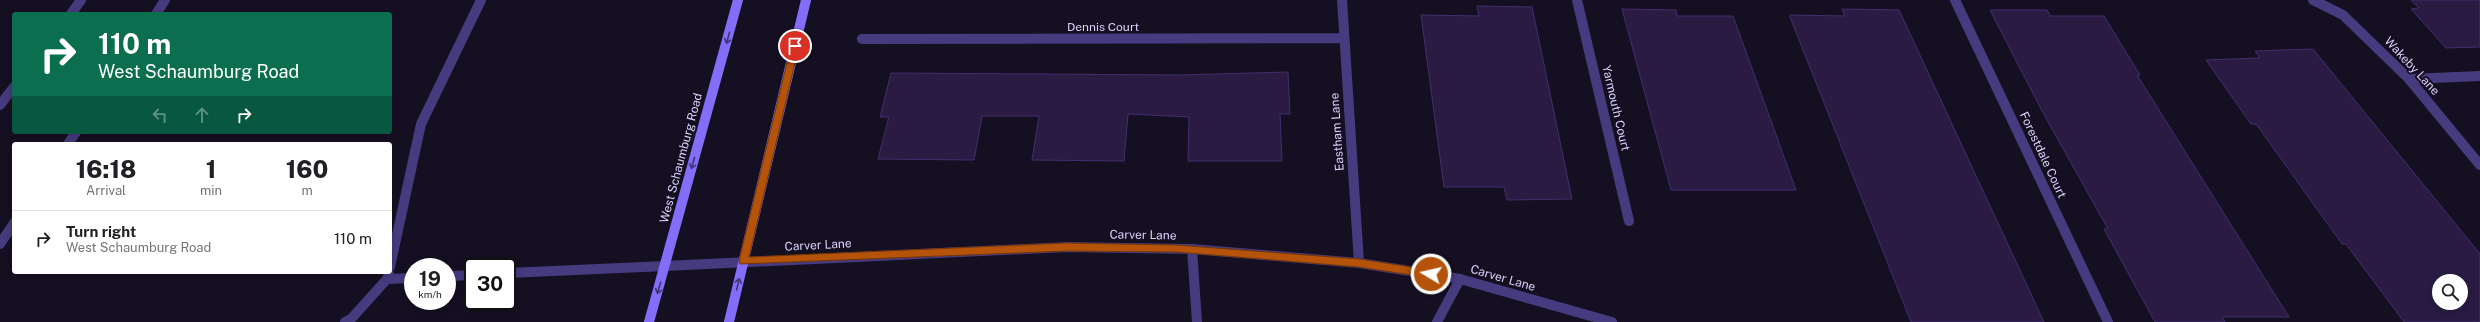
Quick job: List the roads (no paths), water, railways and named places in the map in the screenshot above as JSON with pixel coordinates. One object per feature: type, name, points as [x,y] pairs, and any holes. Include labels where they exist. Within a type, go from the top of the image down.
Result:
[{"type":"main road","name":"West Schaumburg Road","points":[[649,322],[738,0]]},
{"type":"main road","points":[[729,322],[806,0]]},
{"type":"street","points":[[72,12],[81,0]]},
{"type":"street","points":[[157,12],[165,0]]},
{"type":"street","points":[[392,258],[421,124],[481,0]]},
{"type":"street","name":"Eastham Lane","points":[[1342,0],[1359,263]]},
{"type":"street","name":"Yarmouth Court","points":[[1577,0],[1629,221]]},
{"type":"street","name":"Forestdale Court","points":[[1955,0],[2108,322]]},
{"type":"street","name":"Wakeby Lane","points":[[2313,0],[2343,15],[2409,79],[2480,164]]},
{"type":"street","name":"Dennis Court","points":[[862,40],[1344,38]]},
{"type":"street","points":[[2409,79],[2480,76]]},
{"type":"street","points":[[0,105],[12,90]]},
{"type":"street","points":[[0,244],[12,226]]},
{"type":"street","name":"Carver Lane","points":[[516,273],[1067,247],[1192,249],[1359,263],[1460,279],[1612,322]]},
{"type":"street","points":[[1192,249],[1197,322]]},
{"type":"street","points":[[344,322],[352,319],[388,276],[404,277]]},
{"type":"street","points":[[1437,322],[1460,279]]}]
